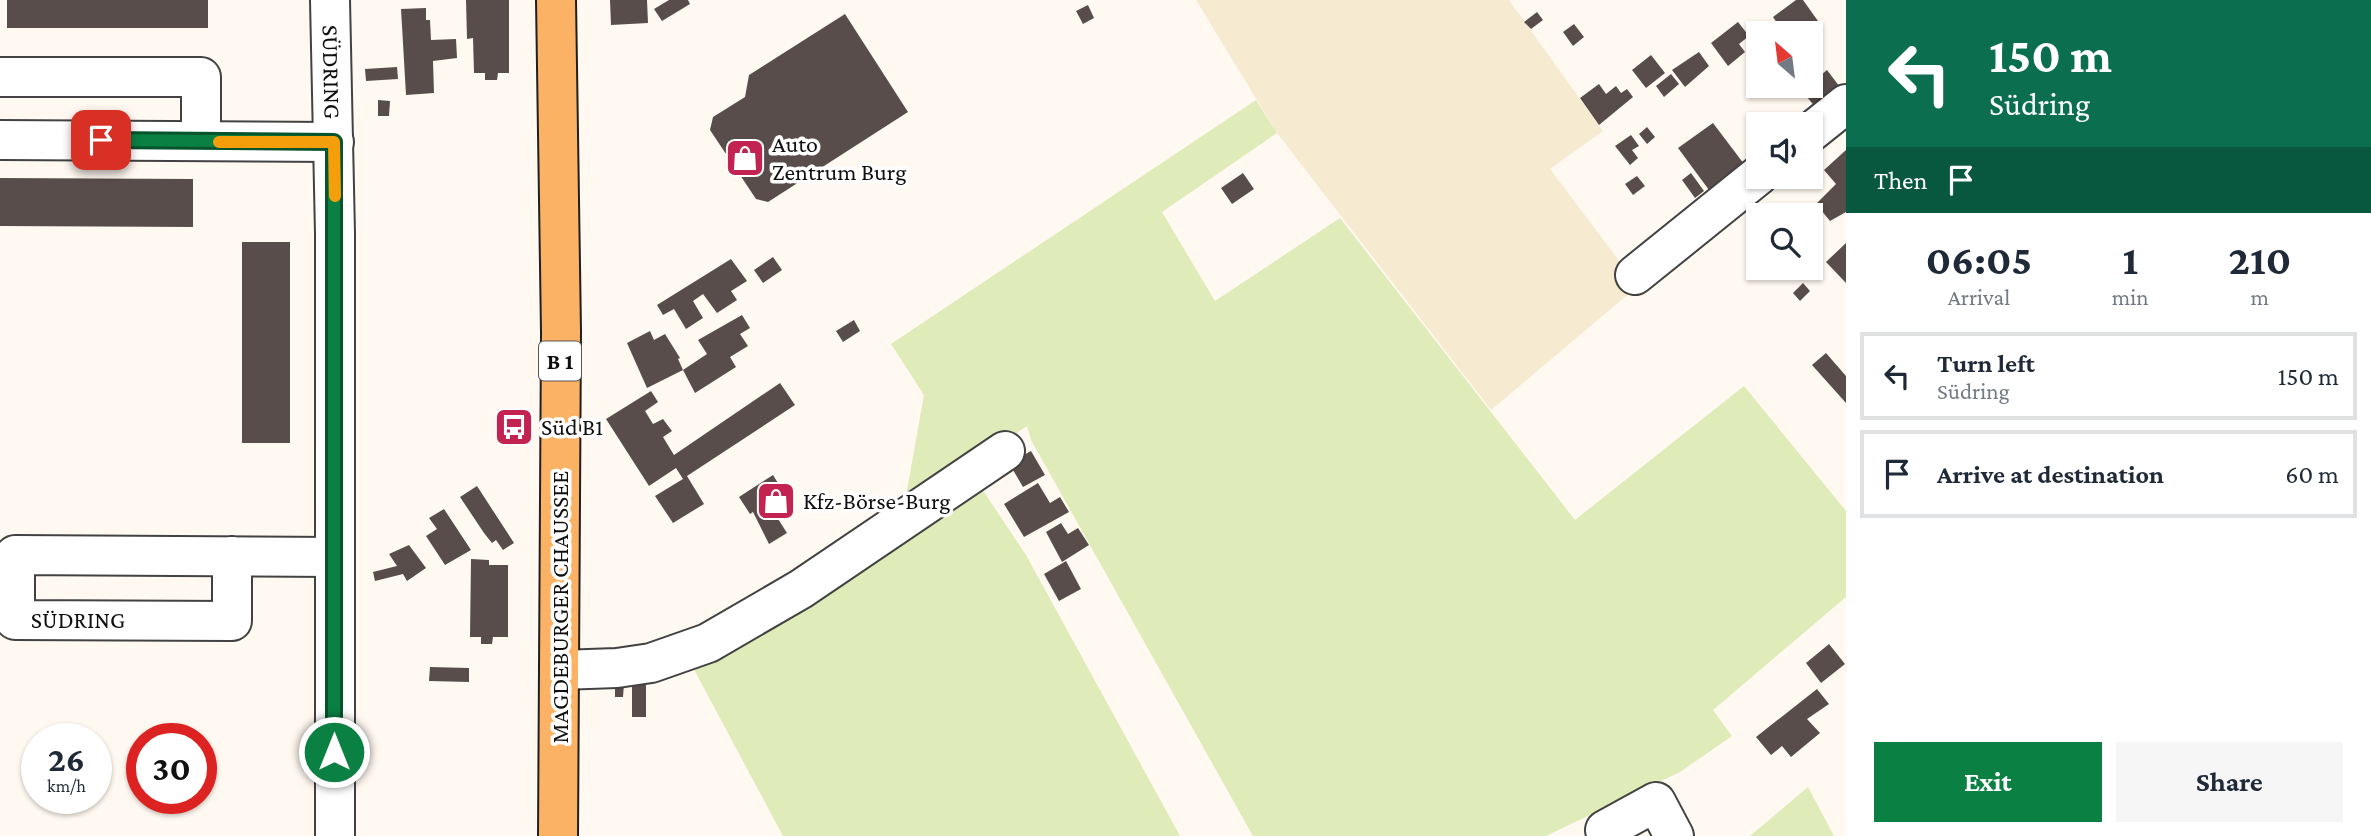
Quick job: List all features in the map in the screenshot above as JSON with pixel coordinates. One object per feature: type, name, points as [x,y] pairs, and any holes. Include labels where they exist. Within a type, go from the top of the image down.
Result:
[{"type":"main road","name":"MAGDEBURGER CHAUSSEE","points":[[556,0],[559,109],[558,836]]},
{"type":"street","name":"SÜDRING","points":[[330,0],[334,142],[335,836]]},
{"type":"street","points":[[0,77],[201,77],[201,141]]},
{"type":"street","points":[[1823,122],[1846,104]]},
{"type":"street","name":"SÜDRING","points":[[0,140],[334,142]]},
{"type":"street","points":[[1634,275],[1746,185]]},
{"type":"street","points":[[560,670],[617,668],[652,663],[708,643],[802,589],[1005,451]]},
{"type":"street","name":"SÜDRING","points":[[232,556],[232,621],[15,620],[15,555],[232,556],[334,557]]},
{"type":"street","points":[[1602,834],[1656,802],[1674,836]]},
{"type":"shaded area","points":[[1196,0],[1509,0],[1603,131],[1550,169],[1638,286],[1491,410],[1277,133]]},
{"type":"green space","points":[[1256,100],[1277,133],[1162,212],[1215,301],[1340,218],[1575,520],[1744,386],[1846,511],[1846,597],[1713,710],[1732,736],[1680,772],[1546,836],[1253,836],[1031,440],[1027,426],[904,507],[924,395],[891,344]]},
{"type":"green space","points":[[978,483],[1026,555],[1180,836],[783,836],[690,662]]},
{"type":"green space","points":[[1808,787],[1834,836],[1750,836]]},
{"type":"building","points":[[7,0],[208,0],[208,28],[7,28]]},
{"type":"building","points":[[466,0],[509,0],[509,73],[498,73],[497,80],[485,80],[485,73],[474,73],[473,38],[467,39]]},
{"type":"building","points":[[610,0],[647,0],[648,23],[611,25]]},
{"type":"building","points":[[669,0],[688,0],[690,4],[662,21],[654,9]]},
{"type":"building","points":[[1796,0],[1803,0],[1818,21],[1776,21],[1773,17]]},
{"type":"building","points":[[1088,5],[1094,18],[1083,24],[1076,11]]},
{"type":"building","points":[[426,8],[431,40],[456,39],[457,58],[433,61],[434,93],[406,95],[401,9]]},
{"type":"building","points":[[1537,12],[1543,20],[1531,29],[1524,22]]},
{"type":"building","points":[[845,14],[908,112],[768,202],[756,199],[710,130],[713,117],[745,97],[749,75]]},
{"type":"building","points":[[1738,22],[1746,32],[1746,38],[1739,44],[1745,52],[1728,66],[1711,43]]},
{"type":"building","points":[[1574,24],[1584,37],[1573,46],[1563,32]]},
{"type":"building","points":[[1699,52],[1709,66],[1685,87],[1672,70]]},
{"type":"building","points":[[1651,55],[1665,73],[1646,88],[1632,70]]},
{"type":"building","points":[[397,67],[398,79],[366,81],[365,69]]},
{"type":"building","points":[[1827,70],[1846,95],[1823,112],[1819,112],[1808,98],[1824,98],[1824,73]]},
{"type":"building","points":[[1671,74],[1679,84],[1664,97],[1656,86]]},
{"type":"building","points":[[1599,84],[1606,94],[1616,86],[1621,93],[1627,89],[1633,97],[1599,125],[1580,98]]},
{"type":"building","points":[[378,100],[390,101],[389,116],[378,116]]},
{"type":"building","points":[[1713,123],[1744,164],[1709,190],[1678,148]]},
{"type":"building","points":[[1647,127],[1655,137],[1647,144],[1639,134]]},
{"type":"building","points":[[1631,135],[1639,146],[1632,150],[1638,158],[1630,165],[1615,146]]},
{"type":"building","points":[[1846,150],[1846,212],[1830,221],[1823,212],[1823,203],[1817,203],[1836,184],[1824,170]]},
{"type":"building","points":[[1243,173],[1254,189],[1232,204],[1221,188]]},
{"type":"building","points":[[1691,173],[1704,191],[1695,198],[1682,180]]},
{"type":"building","points":[[1637,176],[1645,186],[1633,195],[1625,184]]},
{"type":"building","points":[[0,178],[193,179],[193,227],[0,226]]},
{"type":"building","points":[[242,242],[290,242],[290,443],[242,443]]},
{"type":"building","points":[[1846,243],[1846,283],[1826,262]]},
{"type":"building","points":[[773,257],[782,270],[763,283],[754,270]]},
{"type":"building","points":[[731,259],[747,281],[731,291],[737,300],[717,313],[703,294],[693,301],[703,318],[686,329],[674,309],[663,315],[657,305]]},
{"type":"building","points":[[1803,283],[1810,291],[1800,301],[1793,293]]},
{"type":"building","points":[[742,315],[750,328],[740,334],[748,346],[730,357],[736,367],[695,393],[683,370],[707,354],[698,340]]},
{"type":"building","points":[[854,320],[860,331],[843,342],[836,331]]},
{"type":"building","points":[[650,331],[654,340],[665,334],[680,358],[678,359],[683,370],[647,388],[627,343]]},
{"type":"building","points":[[1826,353],[1846,376],[1846,403],[1812,365]]},
{"type":"building","points":[[780,383],[795,405],[687,476],[704,504],[673,523],[655,496],[683,479],[676,468],[649,486],[606,419],[651,391],[658,402],[645,411],[653,424],[663,419],[672,431],[663,437],[674,455]]},
{"type":"building","points":[[1031,451],[1045,475],[1023,487],[1009,463]]},
{"type":"building","points":[[773,475],[784,493],[773,499],[778,508],[773,511],[787,533],[769,544],[753,512],[750,514],[739,497]]},
{"type":"building","points":[[1038,483],[1050,503],[1060,497],[1069,512],[1024,537],[1004,504]]},
{"type":"building","points":[[477,486],[514,543],[503,550],[496,540],[492,543],[460,497]]},
{"type":"building","points":[[444,509],[471,550],[445,565],[426,536],[437,529],[429,518]]},
{"type":"building","points":[[1061,523],[1068,534],[1078,528],[1089,545],[1062,562],[1046,532]]},
{"type":"building","points":[[409,545],[426,568],[407,581],[403,574],[375,581],[373,572],[397,566],[389,554]]},
{"type":"building","points":[[471,559],[489,560],[489,565],[508,565],[508,637],[493,637],[492,644],[481,644],[481,637],[470,637]]},
{"type":"building","points":[[1066,561],[1081,589],[1059,601],[1044,574]]},
{"type":"building","points":[[1829,644],[1845,664],[1821,683],[1806,663]]},
{"type":"building","points":[[430,667],[469,668],[469,682],[429,681]]},
{"type":"building","points":[[632,683],[646,683],[646,717],[632,717]]},
{"type":"building","points":[[615,684],[624,684],[623,697],[615,697]]},
{"type":"building","points":[[1817,689],[1829,704],[1807,719],[1820,733],[1791,757],[1782,746],[1771,755],[1756,737]]},
{"type":"slow traffic","points":[[219,142],[334,142],[335,196]]},
{"type":"place","name":"Auto Zentrum Burg","points":[[745,158]]},
{"type":"place","name":"Süd B1","points":[[514,427]]},
{"type":"place","name":"Kfz-Börse-Burg","points":[[776,501]]},
{"type":"route","points":[[101,140],[334,142],[334,752]]}]
